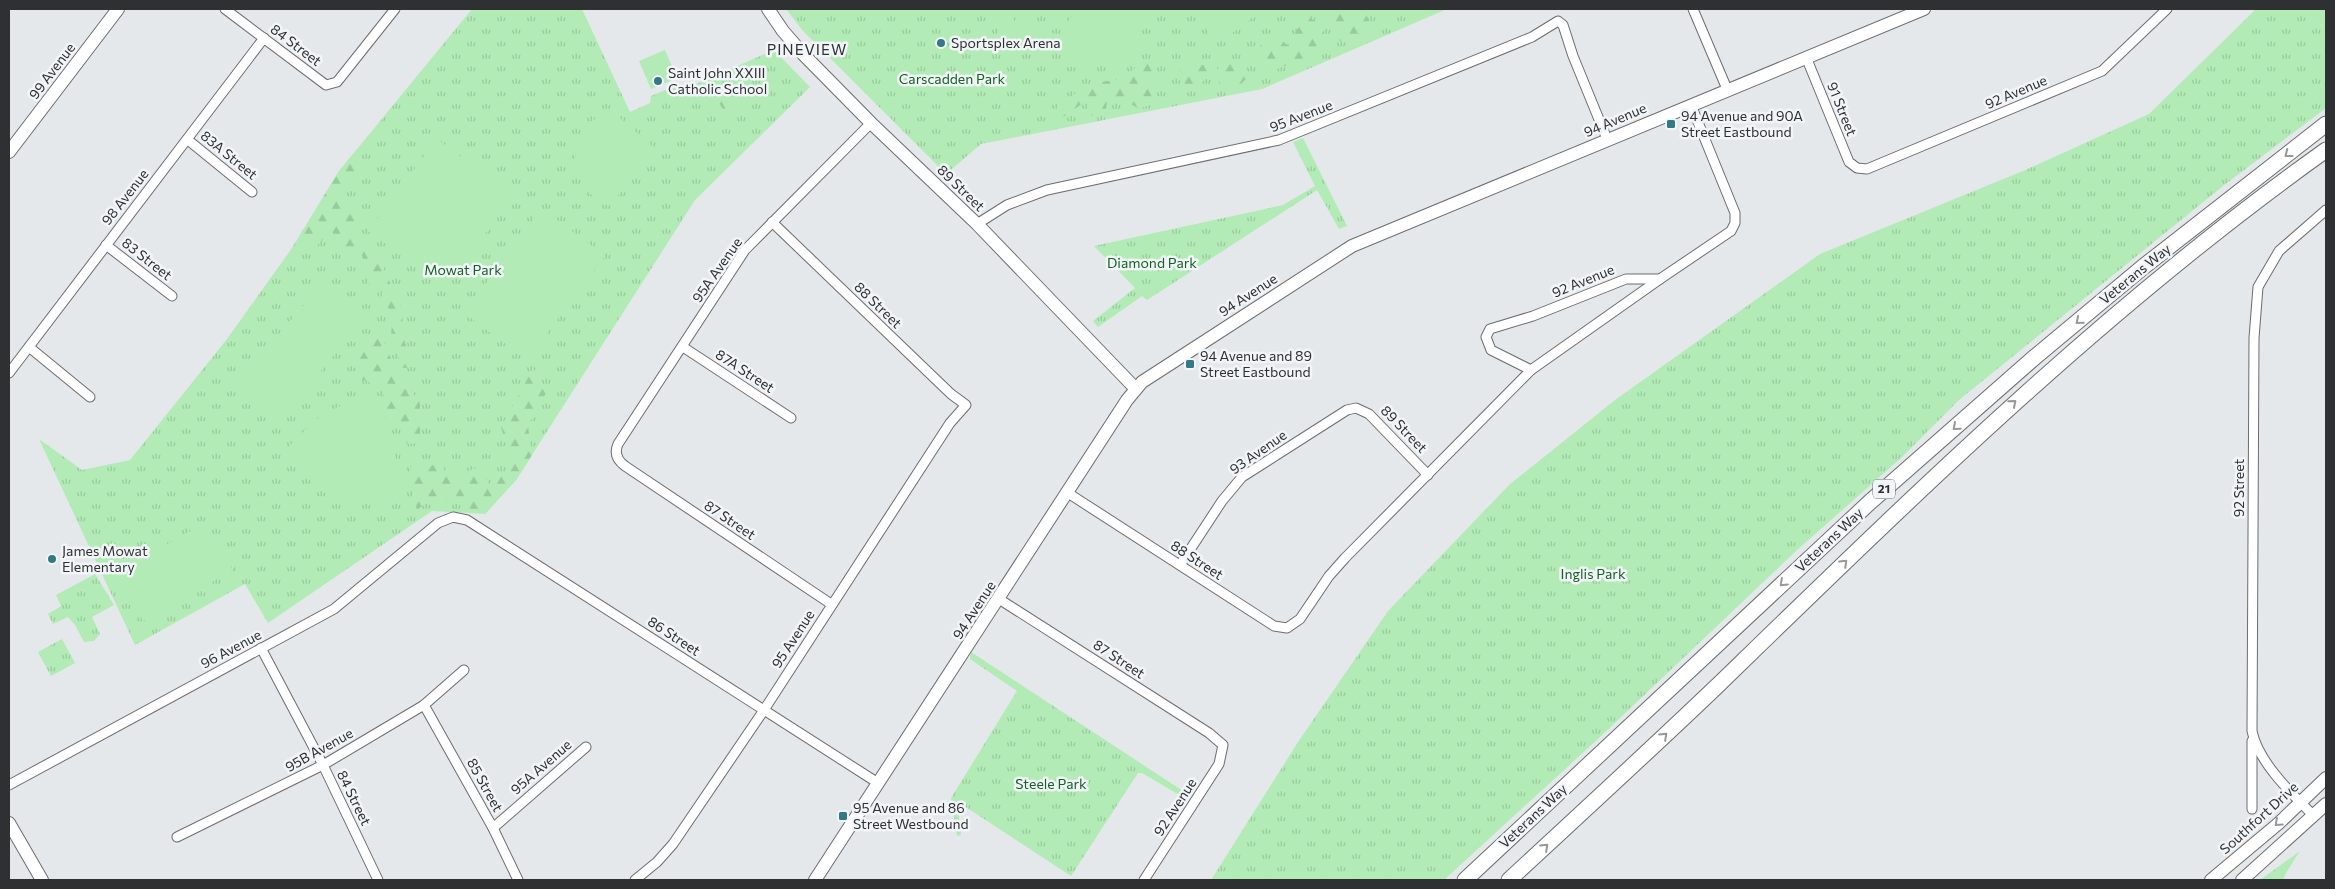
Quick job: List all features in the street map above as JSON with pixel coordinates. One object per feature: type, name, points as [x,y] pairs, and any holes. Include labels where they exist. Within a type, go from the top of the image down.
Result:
[{"type":"main road","name":"Veterans Way","points":[[1465,880],[1870,502],[2035,357],[2144,266],[2326,124]]},
{"type":"main road","name":"Veterans Way","points":[[1509,880],[1711,691],[1995,420],[2154,282],[2326,150]]},
{"type":"street","name":"99 Avenue","points":[[9,152],[118,9]]},
{"type":"street","name":"84 Street","points":[[225,9],[326,85],[337,82],[395,9]]},
{"type":"street","name":"89 Street","points":[[768,9],[795,45],[871,123],[977,224],[1136,388]]},
{"type":"street","points":[[1693,9],[1727,89]]},
{"type":"street","name":"94 Avenue","points":[[815,880],[1136,388],[1352,246],[1727,89],[1924,9]]},
{"type":"street","name":"92 Avenue","points":[[1857,168],[1872,168],[2102,71],[2167,9]]},
{"type":"street","name":"95 Avenue","points":[[977,224],[1007,204],[1047,190],[1279,140],[1532,37],[1555,21],[1559,21],[1563,25],[1573,56],[1607,139]]},
{"type":"street","name":"98 Avenue","points":[[9,373],[264,38]]},
{"type":"street","name":"91 Street","points":[[1806,57],[1847,157],[1857,168]]},
{"type":"street","points":[[1428,475],[1531,370],[1660,278],[1726,235],[1735,223],[1735,213],[1691,105]]},
{"type":"street","name":"95A Avenue","points":[[616,456],[618,444],[745,250],[871,123]]},
{"type":"street","name":"83A Street","points":[[188,140],[252,192]]},
{"type":"street","name":"92 Street","points":[[2252,809],[2254,338],[2258,287],[2279,251],[2326,210]]},
{"type":"street","name":"88 Street","points":[[772,222],[951,394],[966,405]]},
{"type":"street","name":"83 Street","points":[[106,245],[172,296]]},
{"type":"street","name":"92 Avenue","points":[[1531,370],[1491,350],[1486,337],[1490,329],[1533,316],[1626,279],[1660,278]]},
{"type":"street","points":[[29,347],[90,397]]},
{"type":"street","name":"87A Street","points":[[683,347],[791,418]]},
{"type":"street","name":"95 Avenue","points":[[635,880],[657,862],[673,844],[764,710],[950,423],[966,405]]},
{"type":"street","name":"89 Street","points":[[1356,408],[1369,414],[1428,475]]},
{"type":"street","name":"93 Avenue","points":[[1180,565],[1222,501],[1242,477],[1342,412],[1356,408]]},
{"type":"street","name":"87 Street","points":[[616,456],[625,466],[831,604]]},
{"type":"street","name":"88 Street","points":[[1068,493],[1274,626],[1287,628],[1300,619],[1336,567],[1428,475]]},
{"type":"street","name":"96 Avenue","points":[[9,785],[334,609],[438,523],[453,517]]},
{"type":"street","name":"86 Street","points":[[453,517],[467,520],[878,783]]},
{"type":"street","name":"87 Street","points":[[999,599],[1208,733],[1223,745]]},
{"type":"street","name":"84 Street","points":[[261,648],[323,765],[378,880]]},
{"type":"street","name":"95B Avenue","points":[[177,837],[323,765],[424,705],[464,670]]},
{"type":"street","name":"85 Street","points":[[424,705],[493,828],[518,880]]},
{"type":"street","name":"92 Street","points":[[2252,731],[2255,746],[2264,760],[2314,816]]},
{"type":"street","name":"92 Avenue","points":[[1144,880],[1219,764],[1223,745]]},
{"type":"street","name":"95A Avenue","points":[[493,828],[586,747]]},
{"type":"street","name":"Southfort Drive","points":[[2211,880],[2264,836],[2326,778]]},
{"type":"street","points":[[2242,880],[2326,804]]},
{"type":"street","points":[[9,823],[42,880]]},
{"type":"green space","name":"Mowat Park","points":[[472,9],[582,9],[630,112],[650,103],[651,96],[677,85],[680,91],[774,50],[810,87],[695,200],[516,480],[485,514],[432,511],[268,623],[245,584],[135,645],[39,439],[82,470],[130,460],[227,339],[292,248],[339,171]]},
{"type":"green space","name":"Carscadden Park","points":[[786,9],[1447,9],[1262,89],[981,144],[946,174],[803,31]]},
{"type":"green space","points":[[998,9],[1014,9],[1014,35],[998,35]]},
{"type":"green space","points":[[1019,9],[1035,9],[1035,35],[1019,36]]},
{"type":"green space","points":[[1077,9],[1137,9],[1142,51],[1136,58],[1070,67],[1065,52],[1064,37],[1068,23]]},
{"type":"green space","points":[[1201,9],[1260,9],[1237,30],[1224,36],[1216,36],[1208,35]]},
{"type":"green space","points":[[1338,9],[1365,10],[1371,29],[1339,41],[1333,27]]},
{"type":"green space","name":"Inglis Park","points":[[2256,9],[2326,9],[2326,108],[2223,186],[1959,400],[1901,458],[1796,551],[1600,737],[1444,880],[1211,880],[1298,742],[1388,611],[1509,485],[1615,400],[1820,254],[2023,171],[2149,114]]},
{"type":"green space","points":[[1306,16],[1324,26],[1323,45],[1309,56],[1275,70],[1262,61],[1259,49],[1263,39],[1276,36],[1287,45]]},
{"type":"green space","points":[[665,50],[677,78],[651,89],[639,61]]},
{"type":"green space","points":[[1148,59],[1156,77],[1149,105],[1139,109],[1133,105],[1117,103],[1107,96],[1106,112],[1090,116],[1086,101],[1056,122],[1057,107],[1088,84],[1120,79]]},
{"type":"green space","points":[[1240,59],[1248,77],[1240,85],[1220,87],[1217,70],[1222,65]]},
{"type":"green space","points":[[1180,65],[1207,65],[1210,76],[1191,90],[1177,78]]},
{"type":"green space","points":[[733,82],[739,94],[734,107],[725,112],[719,103],[718,94],[722,87]]},
{"type":"green space","points":[[612,111],[652,146],[652,156],[609,206],[594,197],[584,185],[577,171],[575,157],[578,142],[585,129],[596,118]]},
{"type":"green space","name":"Diamond Park","points":[[1303,138],[1347,226],[1339,229],[1317,190],[1147,300],[1142,296],[1098,327],[1093,321],[1135,288],[1094,246],[1283,205],[1315,186],[1293,142]]},
{"type":"green space","points":[[437,139],[513,196],[445,288],[368,231]]},
{"type":"green space","points":[[356,151],[360,164],[341,193],[354,205],[364,223],[353,227],[353,239],[374,247],[403,312],[402,332],[412,367],[403,368],[391,336],[393,311],[381,304],[382,291],[368,283],[362,252],[344,249],[328,226],[326,237],[311,251],[302,232],[339,171]]},
{"type":"green space","points":[[542,208],[605,256],[527,360],[464,313]]},
{"type":"green space","points":[[321,284],[364,319],[280,420],[237,385]]},
{"type":"green space","points":[[374,334],[381,334],[397,374],[420,402],[420,443],[407,444],[398,412],[387,412],[382,386],[360,379],[355,367]]},
{"type":"green space","points":[[533,368],[546,393],[528,426],[532,455],[516,480],[485,514],[454,503],[430,500],[417,510],[408,478],[413,460],[423,470],[439,462],[449,477],[480,467],[490,486],[512,465],[501,427]]},
{"type":"green space","points":[[370,392],[379,396],[406,495],[347,504],[319,490],[302,472],[286,449],[321,415]]},
{"type":"green space","points":[[206,522],[233,570],[143,621],[116,573]]},
{"type":"green space","points":[[95,574],[114,605],[92,617],[100,634],[94,641],[84,642],[75,625],[68,617],[53,624],[48,614],[61,606],[56,595]]},
{"type":"green space","points":[[62,639],[75,663],[51,676],[38,652]]},
{"type":"green space","name":"Steele Park","points":[[971,652],[1183,791],[1181,796],[1142,773],[1138,773],[1071,876],[961,804],[958,807],[961,835],[957,836],[951,798],[1017,691],[970,659]]},
{"type":"green space","points":[[2300,851],[2283,880],[2260,880]]},
{"type":"place","name":"Sportsplex Arena","points":[[941,43]]},
{"type":"place","name":"Saint John XXIII Catholic School","points":[[658,81]]},
{"type":"place","name":"94 Avenue and 90A Street Eastbound","points":[[1671,124]]},
{"type":"place","name":"94 Avenue and 89 Street Eastbound","points":[[1190,364]]},
{"type":"place","name":"James Mowat Elementary","points":[[52,559]]},
{"type":"place","name":"95 Avenue and 86 Street Westbound","points":[[843,816]]},
{"type":"district","name":"PINEVIEW","points":[[807,50]]}]
